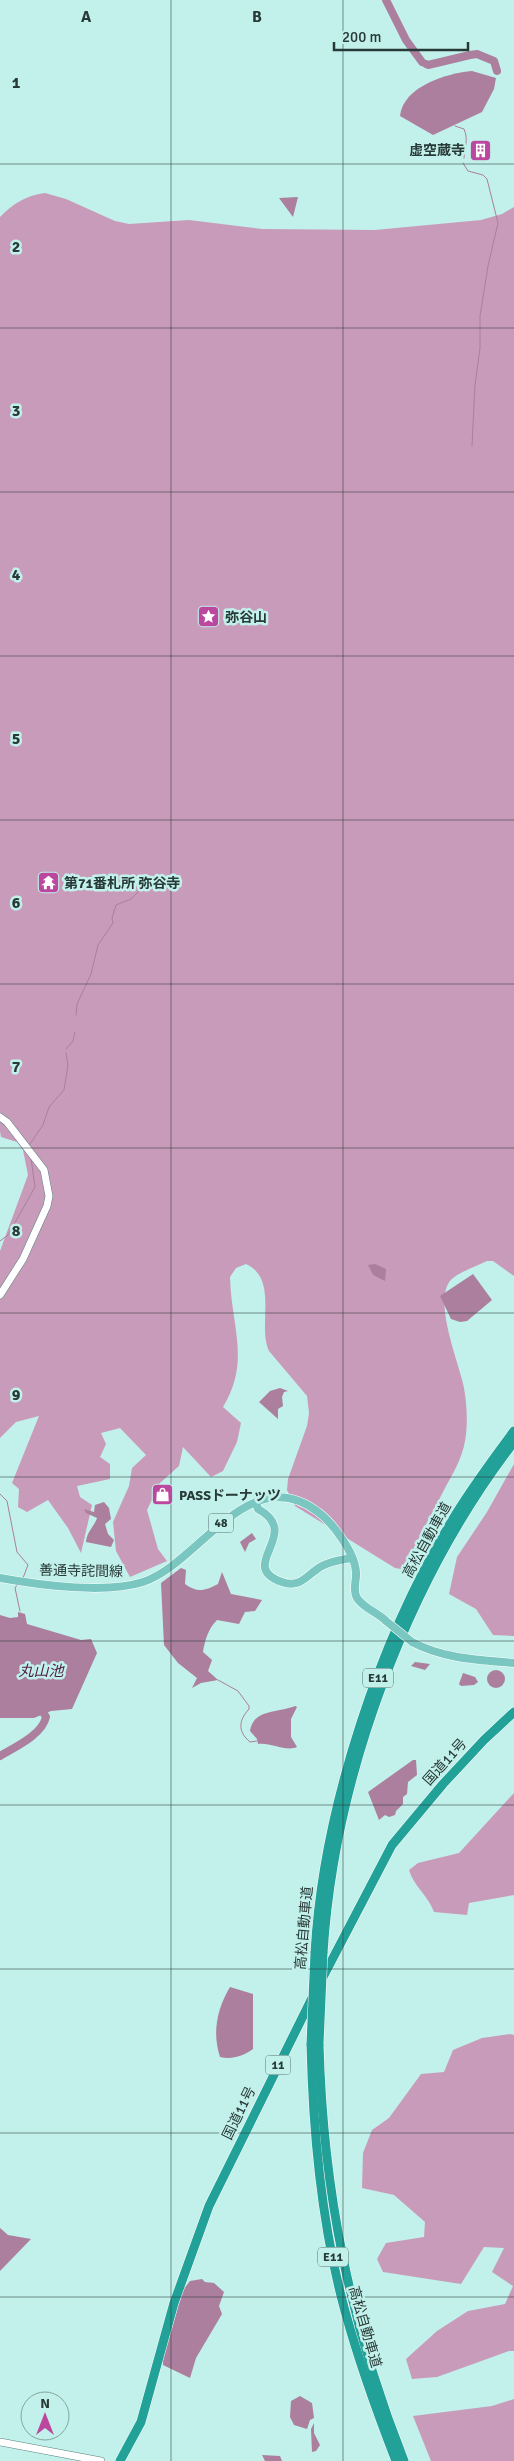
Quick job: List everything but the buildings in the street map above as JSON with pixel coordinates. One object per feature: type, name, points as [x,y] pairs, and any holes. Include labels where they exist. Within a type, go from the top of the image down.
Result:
[{"type":"highway","name":"高松自動車道","points":[[396,2461],[363,2372],[347,2318],[325,2220],[317,2149],[315,2044],[320,1898],[332,1831],[361,1725],[378,1677],[432,1556],[455,1515],[514,1431]]},
{"type":"highway","name":"高松自動車道","points":[[319,1953],[340,1833],[361,1753],[386,1678],[429,1578],[456,1529],[496,1466],[514,1442]]},
{"type":"highway","name":"国道11号","points":[[120,2461],[141,2422],[174,2303],[212,2199],[360,1904],[392,1845],[449,1777],[514,1712]]},
{"type":"highway","name":"高松自動車道","points":[[315,2044],[334,2220],[347,2283],[380,2397],[404,2461]]},
{"type":"main road","name":"善通寺詫間線","points":[[0,1578],[25,1582],[90,1586],[127,1585],[144,1582],[168,1569],[228,1517],[256,1503],[282,1498],[308,1506],[334,1528],[356,1571],[354,1588],[357,1598],[412,1642],[443,1654],[514,1663]]},
{"type":"main road","points":[[256,1503],[258,1509],[269,1515],[275,1525],[276,1534],[265,1558],[264,1567],[267,1573],[279,1582],[295,1584],[304,1581],[324,1565],[351,1558]]},
{"type":"street","points":[[0,1117],[7,1122],[44,1170],[49,1196],[47,1206],[23,1259],[0,1295]]},
{"type":"street","points":[[0,2442],[101,2461]]},
{"type":"shaded area","points":[[45,193],[66,199],[115,221],[129,224],[189,220],[262,229],[375,230],[481,220],[502,214],[514,207],[514,1276],[493,1261],[487,1261],[457,1275],[447,1287],[444,1300],[445,1315],[466,1401],[465,1441],[462,1454],[453,1473],[405,1565],[401,1569],[395,1568],[295,1506],[287,1490],[288,1479],[307,1426],[309,1413],[307,1396],[269,1351],[266,1341],[265,1292],[262,1280],[256,1271],[246,1264],[236,1268],[230,1277],[238,1359],[231,1390],[223,1407],[241,1423],[237,1442],[223,1471],[211,1477],[183,1447],[179,1466],[160,1483],[147,1510],[158,1549],[167,1561],[130,1577],[116,1551],[113,1522],[129,1486],[132,1468],[146,1455],[120,1428],[101,1433],[106,1444],[100,1457],[110,1464],[110,1479],[77,1486],[80,1497],[92,1505],[81,1553],[68,1528],[48,1500],[27,1512],[18,1507],[19,1489],[12,1483],[39,1416],[16,1422],[0,1438],[0,1251],[28,1175],[23,1150],[17,1142],[1,1137],[0,1131],[0,217],[20,201]]},
{"type":"shaded area","points":[[514,1464],[514,1636],[493,1635],[476,1609],[449,1594],[457,1557],[487,1512]]},
{"type":"shaded area","points":[[514,1793],[514,1895],[469,1903],[467,1915],[434,1912],[409,1870],[418,1863],[459,1853]]},
{"type":"shaded area","points":[[514,2035],[514,2351],[509,2351],[437,2377],[412,2379],[406,2359],[437,2331],[468,2311],[505,2304],[513,2286],[492,2272],[504,2248],[484,2247],[461,2284],[383,2272],[377,2259],[386,2243],[424,2237],[425,2222],[394,2195],[362,2188],[363,2153],[372,2130],[389,2118],[421,2074],[444,2072],[453,2050],[482,2038]]},
{"type":"shaded area","points":[[514,2399],[514,2461],[431,2461],[413,2416],[492,2406]]},
{"type":"water","points":[[472,71],[496,78],[494,89],[482,112],[433,135],[400,116],[403,106],[409,97],[418,89],[439,78]]},
{"type":"water","points":[[298,197],[293,217],[279,198]]},
{"type":"water","points":[[375,1264],[386,1269],[385,1281],[373,1275],[368,1265]]},
{"type":"water","points":[[473,1274],[492,1300],[467,1321],[460,1322],[451,1319],[440,1296]]},
{"type":"water","points":[[280,1388],[288,1391],[284,1392],[282,1397],[283,1406],[278,1409],[278,1419],[259,1402],[270,1391]]},
{"type":"water","points":[[104,1502],[109,1508],[111,1519],[105,1524],[108,1534],[114,1540],[111,1547],[86,1542],[97,1518],[86,1513],[84,1509],[94,1512],[95,1505]]},
{"type":"water","points":[[252,1533],[256,1539],[249,1543],[245,1552],[240,1542]]},
{"type":"water","points":[[181,1568],[186,1570],[185,1584],[193,1589],[205,1589],[218,1584],[222,1572],[231,1594],[262,1600],[255,1611],[245,1612],[239,1624],[217,1620],[214,1623],[207,1635],[203,1652],[212,1660],[208,1671],[218,1680],[201,1683],[192,1688],[197,1678],[178,1663],[164,1645],[161,1583]]},
{"type":"water","name":"丸山池","points":[[18,1612],[25,1614],[27,1624],[81,1640],[91,1639],[97,1653],[72,1709],[51,1711],[34,1718],[0,1718],[0,1615],[10,1618],[18,1617]]},
{"type":"water","points":[[415,1662],[430,1664],[425,1670],[411,1666]]},
{"type":"water","points":[[496,1670],[504,1675],[505,1679],[500,1687],[496,1688],[488,1683],[487,1679],[492,1671]]},
{"type":"water","points":[[463,1673],[475,1677],[478,1682],[474,1685],[461,1686],[459,1684]]},
{"type":"water","points":[[297,1707],[291,1719],[291,1737],[297,1747],[288,1748],[258,1744],[257,1739],[250,1731],[256,1719],[267,1713]]},
{"type":"water","points":[[413,1760],[416,1760],[417,1775],[408,1782],[407,1794],[403,1797],[403,1804],[396,1811],[395,1815],[389,1817],[385,1815],[379,1820],[368,1792]]},
{"type":"water","points":[[230,1987],[253,1994],[253,2049],[237,2057],[224,2058],[220,2057],[216,2030],[219,2012]]},
{"type":"water","points":[[0,2228],[8,2235],[31,2239],[0,2271]]},
{"type":"water","points":[[202,2279],[205,2282],[214,2283],[224,2292],[219,2306],[222,2314],[196,2358],[190,2378],[163,2365],[163,2358],[183,2290],[190,2281]]},
{"type":"water","points":[[300,2396],[312,2403],[314,2418],[310,2420],[307,2429],[294,2425],[290,2417],[291,2401]]},
{"type":"water","points":[[314,2423],[314,2433],[320,2445],[316,2451],[312,2452],[311,2429]]},
{"type":"water","points":[[262,2455],[280,2456],[282,2461],[265,2461]]},
{"type":"waterway","points":[[386,0],[406,40],[422,62]]},
{"type":"waterway","points":[[426,64],[477,54],[494,61],[497,71]]},
{"type":"waterway","points":[[455,126],[464,129],[466,141],[464,158]]},
{"type":"waterway","points":[[463,163],[468,171],[483,175],[487,179],[498,223],[488,266],[480,316],[480,348],[475,385],[472,446]]},
{"type":"waterway","points":[[76,1015],[77,1004],[91,974],[98,945],[113,923],[112,918],[116,905],[131,899],[153,877]]},
{"type":"waterway","points":[[66,1049],[73,1041],[75,1032]]},
{"type":"waterway","points":[[30,1144],[43,1125],[49,1107],[64,1090],[68,1065],[66,1053]]},
{"type":"waterway","points":[[0,1241],[8,1235],[35,1187],[31,1158]]},
{"type":"waterway","points":[[0,1494],[7,1501],[17,1552],[28,1565],[23,1578]]},
{"type":"waterway","points":[[17,1585],[15,1588],[20,1611]]},
{"type":"waterway","points":[[218,1680],[238,1691],[249,1706],[241,1721],[241,1730],[250,1742],[257,1741]]},
{"type":"waterway","points":[[0,1756],[27,1740],[39,1729],[46,1717],[39,1705]]},
{"type":"place","name":"虚空蔵寺","points":[[481,150]]},
{"type":"place","name":"弥谷山","points":[[209,617]]},
{"type":"place","name":"第71番札所 弥谷寺","points":[[48,883]]},
{"type":"place","name":"PASSドーナッツ","points":[[163,1495]]}]
